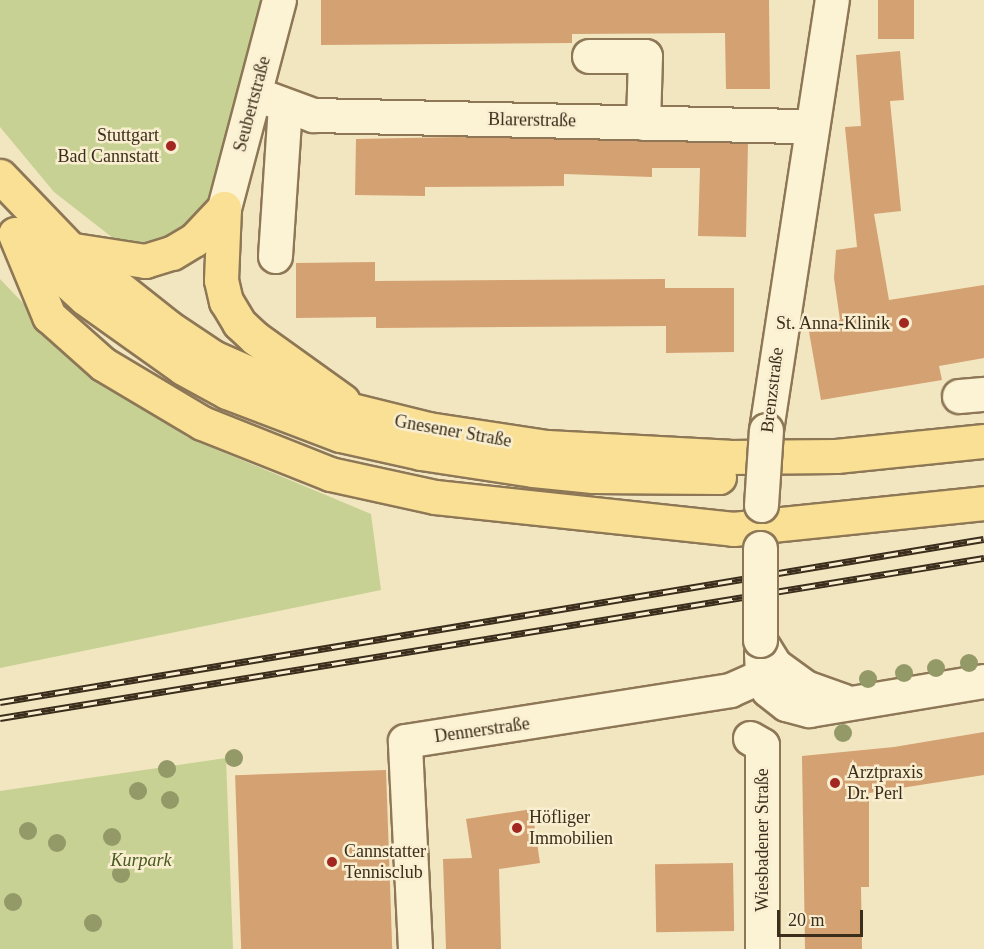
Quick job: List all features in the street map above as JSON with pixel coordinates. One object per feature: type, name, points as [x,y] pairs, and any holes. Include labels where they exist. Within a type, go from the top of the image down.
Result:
[{"type":"main road","name":"Gnesener Straße","points":[[0,176],[72,249],[168,327],[213,357],[311,400],[428,429],[547,447],[729,457],[836,456],[984,441]]},
{"type":"main road","points":[[72,249],[145,261],[172,253],[194,240],[224,208]]},
{"type":"main road","points":[[224,208],[221,280],[226,301],[239,323],[357,412]]},
{"type":"main road","points":[[8,225],[49,316],[103,364],[202,423],[320,470],[435,497],[725,528],[760,527],[984,503]]},
{"type":"main road","name":"Gnesener Straße","points":[[8,225],[85,298],[183,368],[227,392],[340,435],[421,453],[592,476],[860,473],[984,462]]},
{"type":"street","name":"Seubertstraße","points":[[224,208],[284,105],[279,0]]},
{"type":"street","name":"Brenzstraße","points":[[766,660],[760,527],[766,430],[832,0]]},
{"type":"street","points":[[590,56],[645,56],[643,123]]},
{"type":"street","name":"Blarerstraße","points":[[284,105],[643,123],[812,126]]},
{"type":"street","points":[[275,256],[284,105]]},
{"type":"street","points":[[766,660],[768,690],[804,699],[824,709],[984,681]]},
{"type":"street","name":"Dennerstraße","points":[[414,949],[405,741],[730,690],[766,660]]},
{"type":"street","name":"Wiesbadener Straße","points":[[762,949],[756,741],[804,699]]},
{"type":"green space","points":[[0,0],[263,0],[217,183],[199,221],[146,248],[113,238],[54,192],[0,127]]},
{"type":"green space","points":[[0,279],[82,365],[187,437],[371,514],[381,590],[0,668]]},
{"type":"green space","name":"Kurpark","points":[[226,758],[233,949],[0,949],[0,791]]},
{"type":"building","points":[[321,0],[769,0],[770,89],[726,89],[725,33],[572,34],[572,43],[321,45]]},
{"type":"building","points":[[878,0],[914,0],[914,39],[878,39]]},
{"type":"building","name":"St. Anna-Klinik","points":[[900,51],[904,100],[890,101],[901,211],[874,214],[889,300],[984,285],[984,358],[939,366],[942,380],[821,400],[808,326],[840,320],[834,278],[836,250],[857,247],[845,127],[861,126],[856,55]]},
{"type":"building","points":[[458,137],[748,143],[746,237],[698,236],[700,168],[652,168],[652,177],[564,174],[564,186],[425,187],[425,196],[355,195],[356,139]]},
{"type":"building","points":[[375,262],[375,281],[665,279],[665,288],[734,288],[734,352],[666,353],[666,326],[376,328],[376,317],[296,318],[296,263]]},
{"type":"building","points":[[984,732],[984,775],[869,793],[869,887],[861,887],[862,949],[805,949],[802,756],[894,747]]},
{"type":"building","name":"Cannstatter Tennisclub","points":[[386,770],[392,949],[241,949],[235,775]]},
{"type":"building","points":[[532,809],[540,863],[499,869],[501,949],[446,949],[443,859],[472,858],[466,819]]},
{"type":"building","points":[[733,863],[734,931],[656,932],[655,864]]},
{"type":"railway","points":[[0,702],[984,539]]},
{"type":"railway","points":[[0,718],[984,558]]},
{"type":"place","name":"Stuttgart Bad Cannstatt","points":[[171,146]]},
{"type":"place","name":"St. Anna-Klinik","points":[[904,323]]},
{"type":"place","name":"Arztpraxis Dr. Perl","points":[[835,783]]},
{"type":"place","name":"Höfliger Immobilien","points":[[517,828]]},
{"type":"place","name":"Cannstatter Tennisclub","points":[[332,862]]}]
